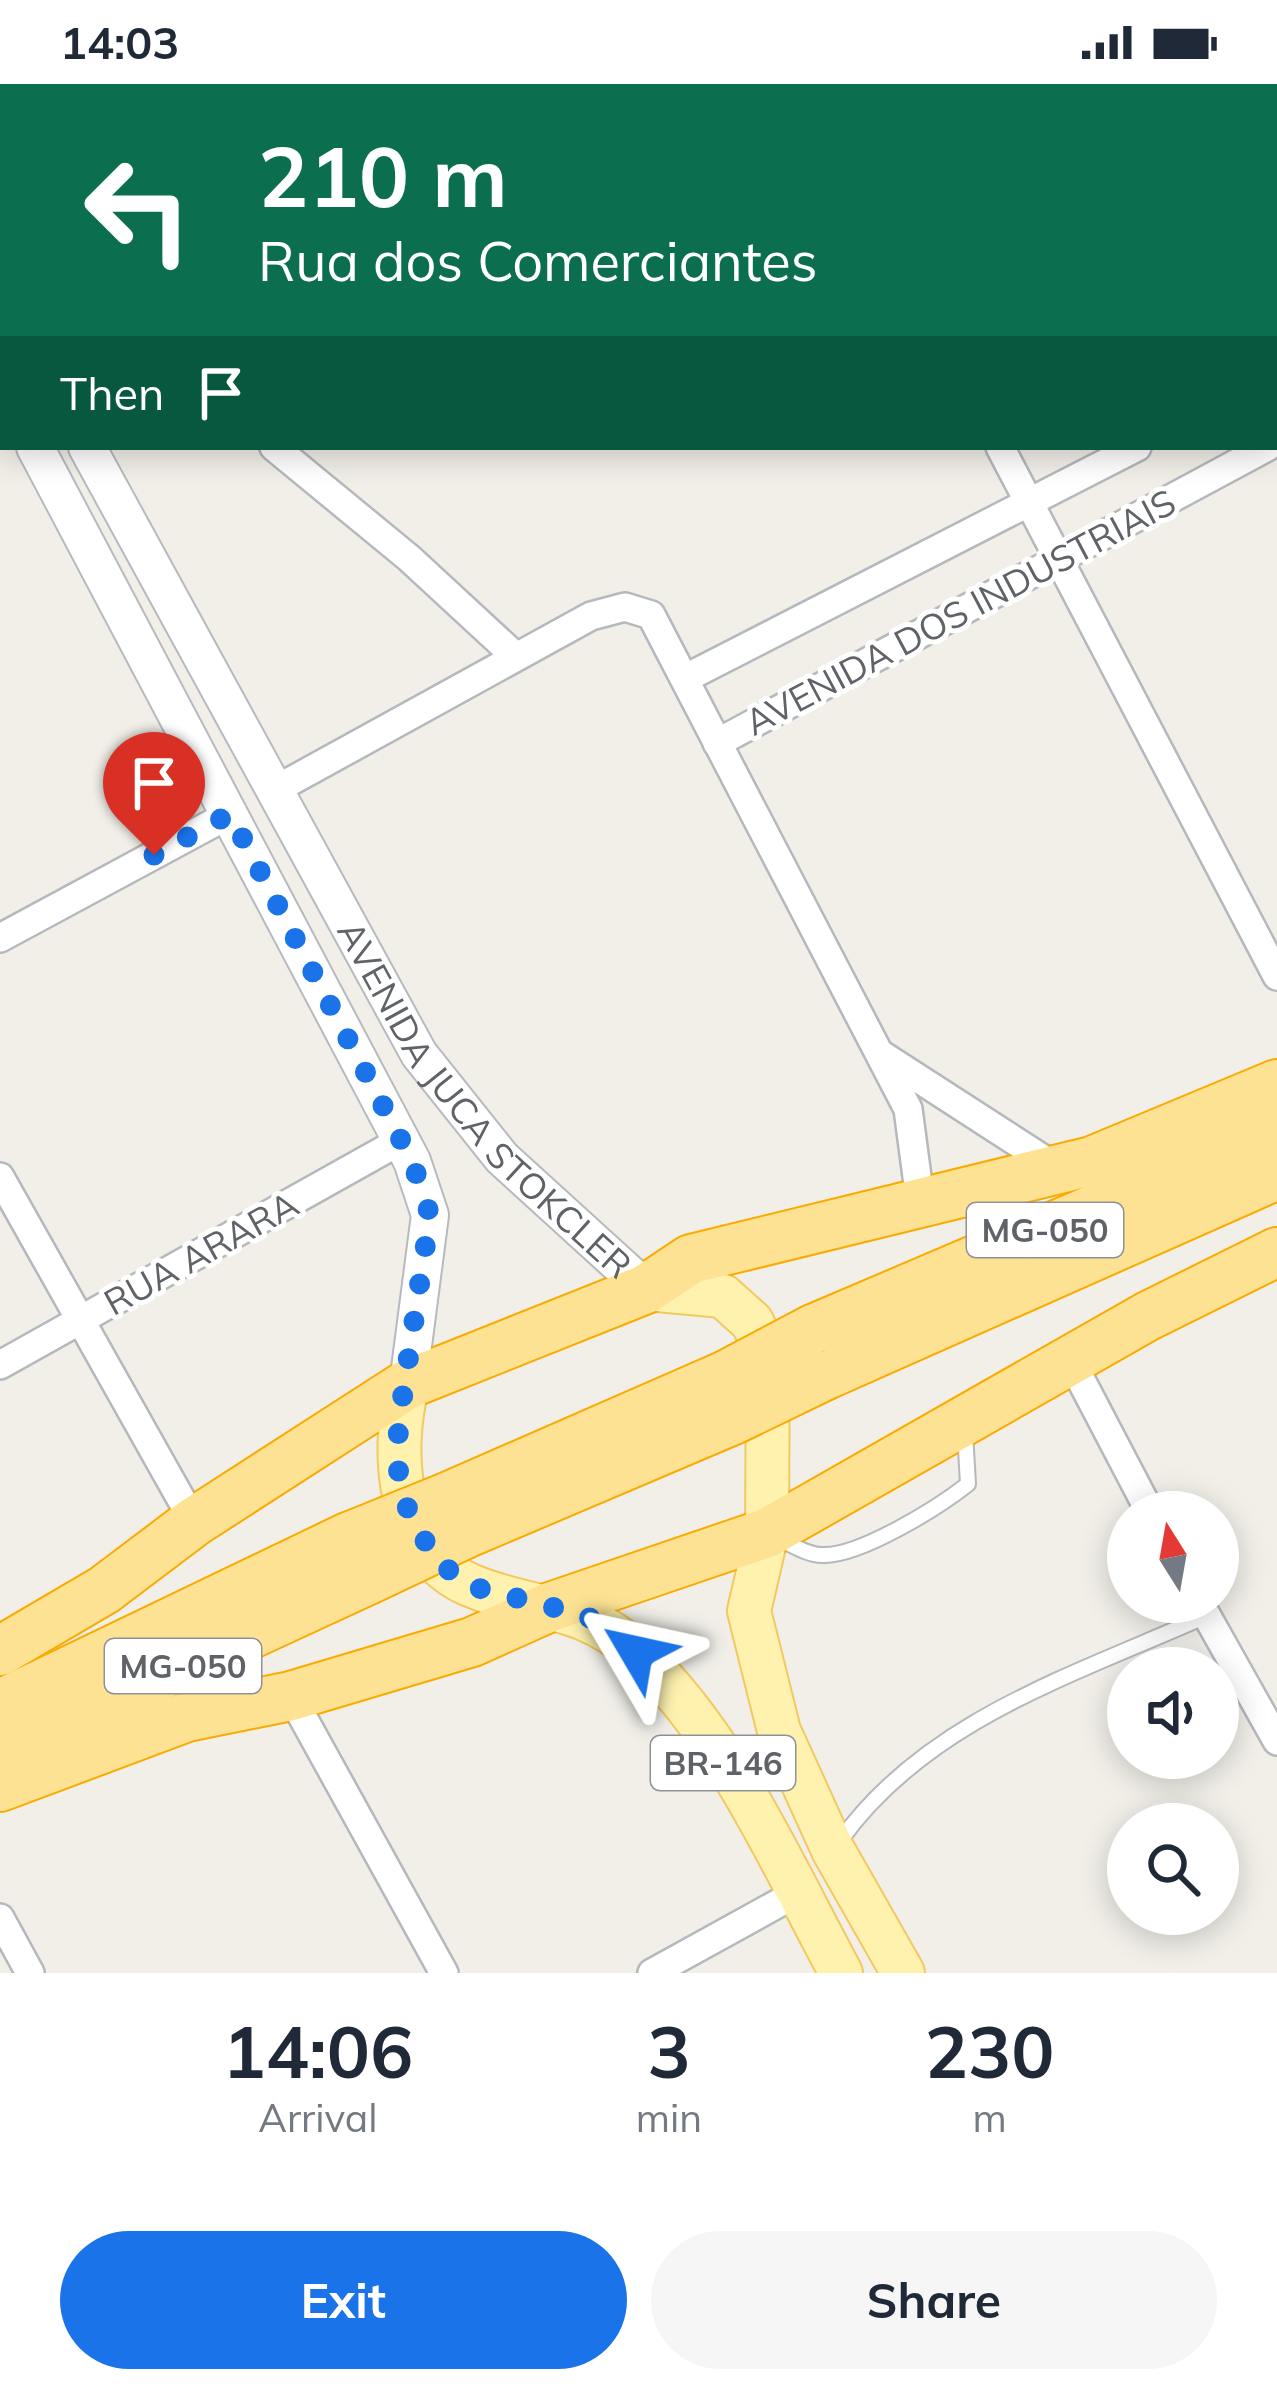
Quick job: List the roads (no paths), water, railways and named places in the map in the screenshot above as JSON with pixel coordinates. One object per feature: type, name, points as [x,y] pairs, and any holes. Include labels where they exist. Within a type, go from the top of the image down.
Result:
[{"type":"highway","points":[[0,1651],[104,1590],[194,1522],[408,1384],[646,1289],[691,1259],[920,1208],[1060,1170],[1277,1084]]},
{"type":"highway","name":"MG-050","points":[[730,1397],[812,1329],[1277,1131]]},
{"type":"highway","name":"MG-050","points":[[0,1704],[357,1559],[730,1397],[826,1375],[1277,1175]]},
{"type":"highway","points":[[0,1787],[187,1717],[291,1696],[472,1642],[550,1607],[767,1533],[1148,1316],[1274,1254]]},
{"type":"highway","name":"MG-050","points":[[0,1750],[357,1559]]},
{"type":"main road","name":"AVENIDA JUCA STOKCLER","points":[[37,450],[402,1140],[430,1215],[396,1460],[407,1507],[433,1556],[466,1585],[587,1616],[636,1652],[698,1719],[841,1973]]},
{"type":"main road","name":"AVENIDA JUCA STOKCLER","points":[[89,450],[418,1054],[502,1158],[646,1289],[723,1296],[752,1322],[768,1354],[767,1533],[749,1611],[779,1731],[833,1850],[903,1973]]},
{"type":"main road","points":[[723,1763],[779,1731]]},
{"type":"street","points":[[278,450],[409,558],[514,655]]},
{"type":"street","points":[[1002,450],[1277,976]]},
{"type":"street","name":"AVENIDA DOS INDUSTRIAIS","points":[[686,678],[1131,450]]},
{"type":"street","name":"AVENIDA DOS INDUSTRIAIS","points":[[717,743],[1262,450]]},
{"type":"street","points":[[273,791],[591,616],[625,608],[652,615],[908,1109],[920,1208]]},
{"type":"street","points":[[0,938],[230,814]]},
{"type":"street","points":[[873,1049],[1060,1170]]},
{"type":"street","name":"RUA ARARA","points":[[0,1365],[402,1140]]},
{"type":"street","points":[[0,1177],[194,1522]]},
{"type":"street","points":[[1071,1361],[1139,1491]]},
{"type":"street","points":[[1211,1623],[1277,1741]]},
{"type":"street","points":[[291,1696],[444,1973]]},
{"type":"street","points":[[652,1973],[797,1893]]},
{"type":"street","points":[[0,1918],[30,1973]]},
{"type":"lane","points":[[833,1850],[871,1797],[996,1707],[1173,1623]]}]
